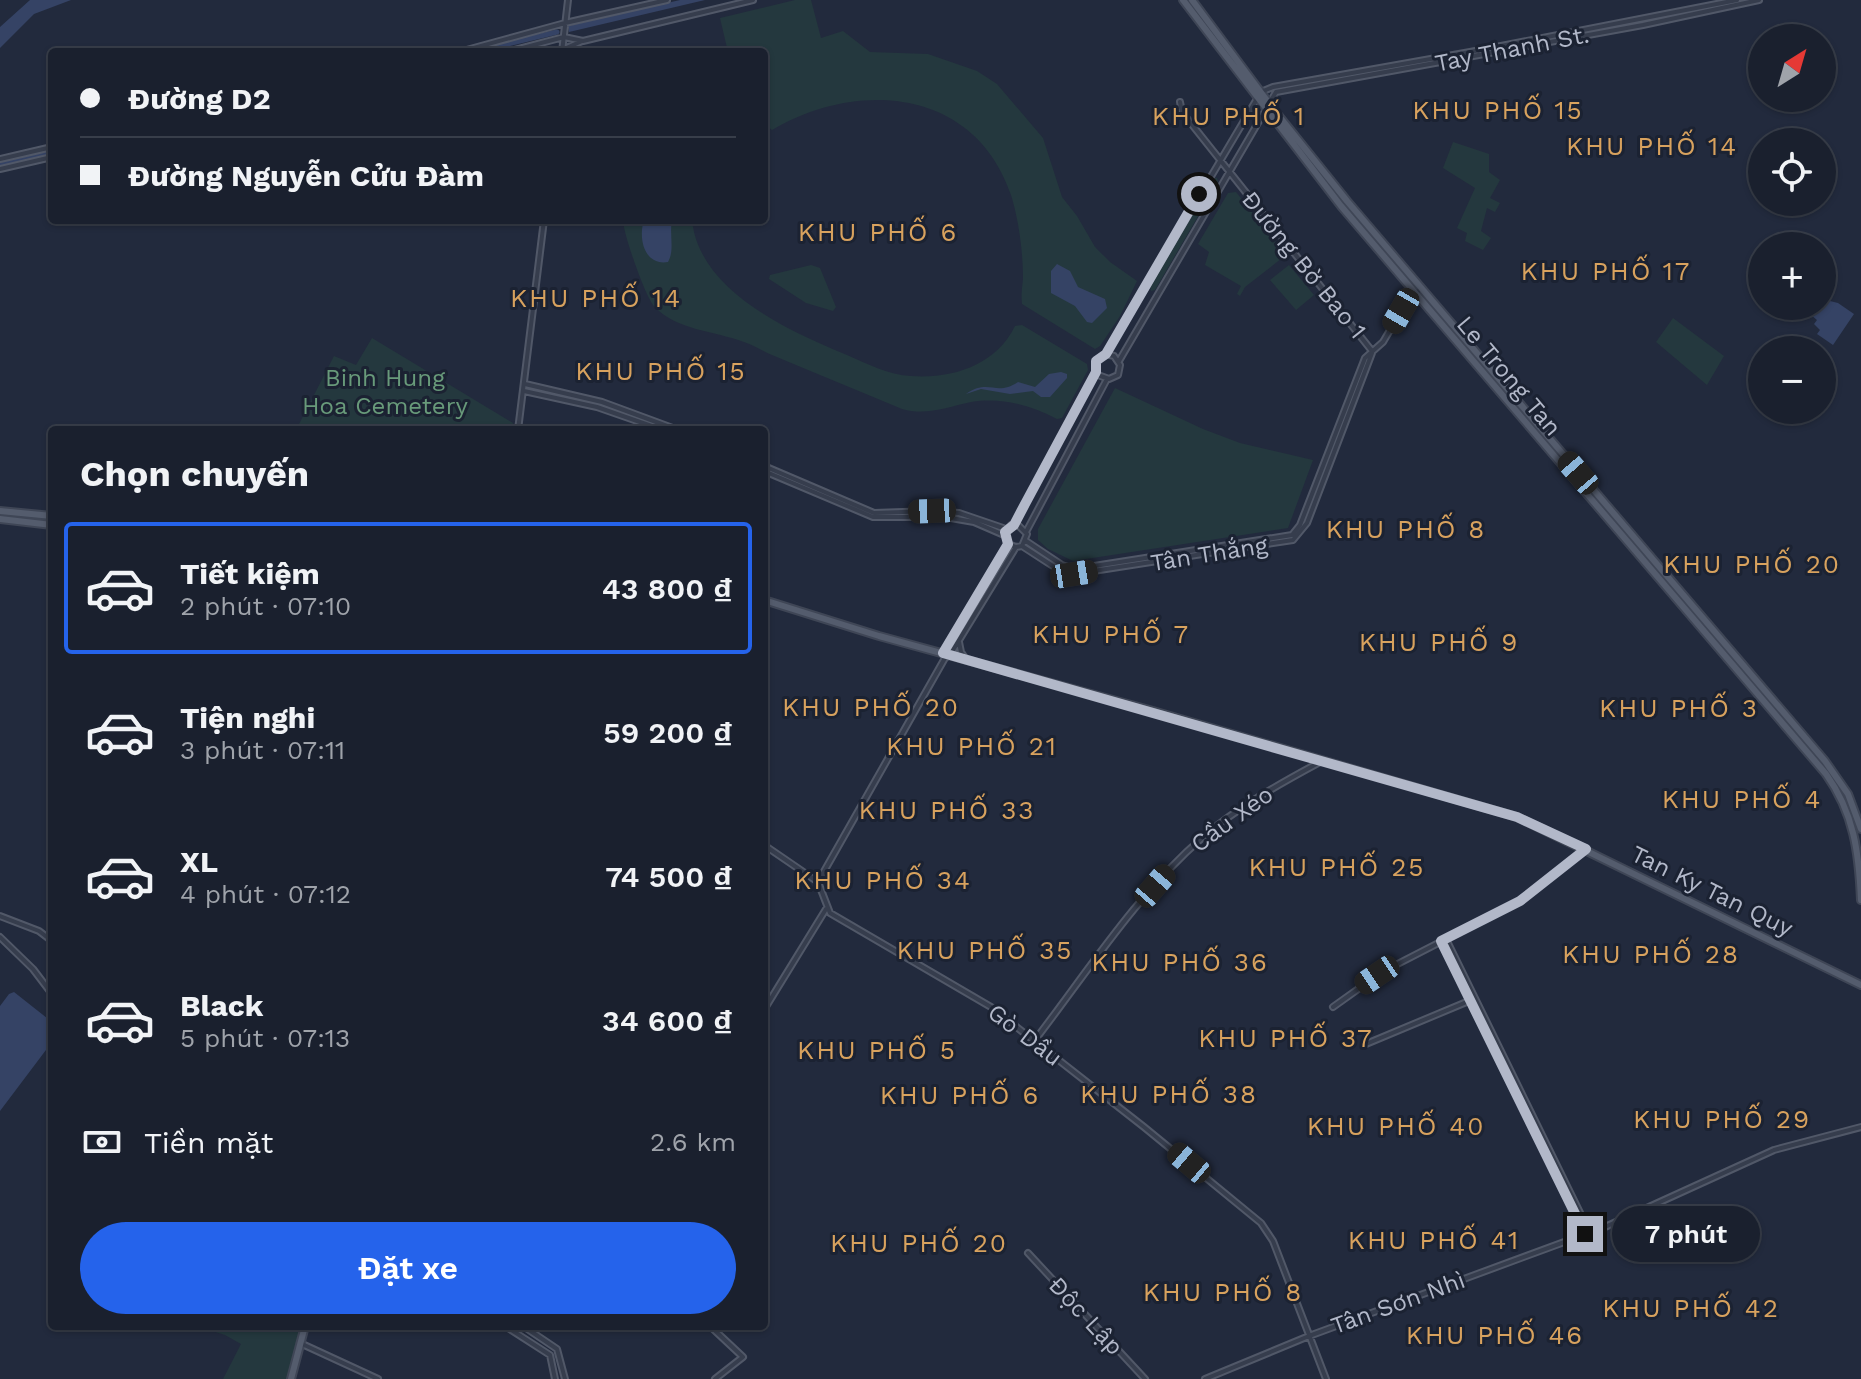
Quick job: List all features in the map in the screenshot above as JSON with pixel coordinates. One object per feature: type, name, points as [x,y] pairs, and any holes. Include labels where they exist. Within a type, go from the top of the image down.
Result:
[{"type":"main road","name":"Le Trong Tan","points":[[1183,0],[1192,4],[1341,206],[1825,761],[1848,794],[1861,829]]},
{"type":"main road","name":"Le Trong Tan","points":[[1418,291],[1826,774],[1844,802],[1852,823],[1861,900]]},
{"type":"main road","points":[[0,511],[48,516]]},
{"type":"main road","points":[[0,519],[48,525]]},
{"type":"main road","name":"Tan Ky Tan Quy","points":[[768,601],[946,655],[1517,817],[1861,985]]},
{"type":"main road","points":[[291,1379],[304,1330]]},
{"type":"street","points":[[562,48],[568,0]]},
{"type":"street","points":[[478,48],[564,30],[667,0]]},
{"type":"street","points":[[568,48],[583,41],[753,0]]},
{"type":"street","name":"Tay Thanh St.","points":[[1267,106],[1276,92],[1672,16],[1737,0]]},
{"type":"street","name":"Tay Thanh St.","points":[[1259,95],[1273,87],[1759,0]]},
{"type":"street","points":[[564,30],[583,41]]},
{"type":"street","points":[[517,48],[564,30]]},
{"type":"street","points":[[1005,532],[1014,525],[1096,372],[1096,361],[1106,354],[1259,95]]},
{"type":"street","name":"Đường Bờ Bao 1","points":[[1180,102],[1182,112],[1372,351]]},
{"type":"street","points":[[1119,361],[1267,106]]},
{"type":"street","points":[[0,159],[48,148]]},
{"type":"street","points":[[0,169],[48,158]]},
{"type":"street","points":[[519,426],[544,224]]},
{"type":"street","name":"Tân Thắng","points":[[1021,545],[1062,572],[1074,574],[1276,544],[1294,537],[1308,513],[1365,358],[1383,342],[1403,308],[1418,291]]},
{"type":"street","points":[[818,882],[946,655],[1021,545],[1107,379],[1118,375],[1119,361],[1106,354]]},
{"type":"street","points":[[1096,372],[1107,379]]},
{"type":"street","points":[[525,384],[602,402],[667,426]]},
{"type":"street","points":[[524,391],[597,407],[652,426]]},
{"type":"street","points":[[768,471],[874,513],[959,513],[1005,532]]},
{"type":"street","points":[[1014,525],[1021,526],[1026,532]]},
{"type":"street","points":[[946,655],[948,644],[1008,544],[1005,532]]},
{"type":"street","points":[[1008,544],[1021,545]]},
{"type":"street","points":[[959,640],[965,658]]},
{"type":"street","points":[[932,650],[948,644]]},
{"type":"street","name":"Cầu Xéo","points":[[1035,1041],[1122,924],[1175,863],[1219,824],[1283,781],[1322,761]]},
{"type":"street","points":[[768,848],[818,882],[826,909],[768,1003]]},
{"type":"street","points":[[1333,1007],[1382,972],[1520,901],[1586,849]]},
{"type":"street","name":"Gò Dầu","points":[[826,909],[991,1007],[1261,1223],[1273,1241],[1326,1379]]},
{"type":"street","points":[[0,916],[39,931],[48,938]]},
{"type":"street","points":[[0,937],[33,969],[48,989]]},
{"type":"street","points":[[1443,940],[1588,1233]]},
{"type":"street","points":[[1366,1044],[1473,1000]]},
{"type":"street","name":"Tân Sơn Nhì","points":[[1205,1379],[1309,1336],[1588,1233],[1774,1150],[1861,1127]]},
{"type":"street","name":"Độc Lập","points":[[1028,1253],[1145,1379]]},
{"type":"street","points":[[511,1330],[550,1355],[555,1379]]},
{"type":"street","points":[[529,1330],[557,1349],[565,1379]]},
{"type":"street","points":[[714,1330],[743,1357],[715,1379]]},
{"type":"street","points":[[300,1343],[378,1379]]},
{"type":"green space","points":[[795,0],[811,0],[821,38],[843,31],[870,52],[928,54],[977,71],[997,84],[1043,138],[1062,197],[1095,247],[1137,281],[1120,316],[1100,346],[1095,349],[1022,304],[1021,247],[1011,195],[994,159],[971,133],[942,114],[910,103],[876,100],[841,104],[805,114],[772,130],[768,126],[768,48],[727,48],[720,18]]},
{"type":"green space","points":[[1453,142],[1489,154],[1489,172],[1500,180],[1490,198],[1500,203],[1495,212],[1487,208],[1481,231],[1491,238],[1483,250],[1465,241],[1467,233],[1457,228],[1475,188],[1443,168]]},
{"type":"green space","points":[[1214,178],[1218,182],[1155,290],[1151,291],[1150,287]]},
{"type":"green space","points":[[1236,192],[1286,255],[1245,287],[1240,296],[1237,294],[1241,286],[1205,265],[1209,252],[1198,244],[1228,193]]},
{"type":"green space","points":[[624,224],[693,224],[698,245],[711,268],[750,305],[799,334],[886,371],[927,376],[972,367],[997,351],[1015,326],[1022,325],[1087,364],[1088,370],[1062,418],[1057,419],[1016,403],[994,401],[971,402],[928,411],[902,409],[748,343],[684,325],[663,314],[645,290]]},
{"type":"green space","points":[[811,265],[820,268],[836,307],[833,311],[806,303],[769,279],[770,275]]},
{"type":"green space","points":[[1289,265],[1314,295],[1296,310],[1270,280]]},
{"type":"green space","points":[[1673,318],[1724,356],[1707,385],[1656,342]]},
{"type":"green space","name":"Binh Hung Hoa Cemetery","points":[[372,338],[513,423],[513,426],[298,426],[334,356],[356,365]]},
{"type":"green space","points":[[1115,388],[1240,443],[1313,460],[1288,528],[1073,561],[1048,549],[1038,540],[1038,529]]},
{"type":"green space","points":[[209,1330],[301,1330],[288,1379],[223,1379],[241,1344]]},
{"type":"water","points":[[30,0],[71,0],[34,14],[0,48],[0,27]]},
{"type":"water","points":[[680,0],[705,0],[569,32],[568,26]]},
{"type":"water","points":[[643,224],[672,224],[668,262],[653,260],[648,255]]},
{"type":"water","points":[[1057,264],[1070,271],[1078,287],[1105,299],[1107,308],[1092,323],[1087,322],[1075,306],[1051,293],[1051,271]]},
{"type":"water","points":[[1836,302],[1854,314],[1836,341],[1836,336],[1817,334],[1820,330],[1814,324],[1817,320],[1836,320]]},
{"type":"water","points":[[1049,374],[1067,374],[1067,378],[1050,397],[1041,397],[1033,391],[1010,394],[981,389],[966,394],[981,387],[1004,388],[1018,382],[1035,387]]},
{"type":"water","points":[[14,992],[48,1019],[48,1047],[0,1111],[0,1006]]},
{"type":"waterway","points":[[491,48],[557,32]]},
{"type":"waterway","points":[[0,164],[48,153]]},
{"type":"district","name":"KHU PHỐ 15","points":[[1498,110]]},
{"type":"district","name":"KHU PHỐ 1","points":[[1229,116]]},
{"type":"district","name":"KHU PHỐ 14","points":[[1652,146]]},
{"type":"district","name":"KHU PHỐ 6","points":[[878,232]]},
{"type":"district","name":"KHU PHỐ 17","points":[[1606,271]]},
{"type":"district","name":"KHU PHỐ 14","points":[[596,298]]},
{"type":"district","name":"KHU PHỐ 15","points":[[661,371]]},
{"type":"district","name":"KHU PHỐ 8","points":[[1406,529]]},
{"type":"district","name":"KHU PHỐ 20","points":[[1752,564]]},
{"type":"district","name":"KHU PHỐ 7","points":[[1111,634]]},
{"type":"district","name":"KHU PHỐ 9","points":[[1439,642]]},
{"type":"district","name":"KHU PHỐ 20","points":[[871,707]]},
{"type":"district","name":"KHU PHỐ 3","points":[[1679,708]]},
{"type":"district","name":"KHU PHỐ 21","points":[[972,746]]},
{"type":"district","name":"KHU PHỐ 4","points":[[1742,799]]},
{"type":"district","name":"KHU PHỐ 33","points":[[947,810]]},
{"type":"district","name":"KHU PHỐ 25","points":[[1337,867]]},
{"type":"district","name":"KHU PHỐ 34","points":[[883,880]]},
{"type":"district","name":"KHU PHỐ 35","points":[[985,950]]},
{"type":"district","name":"KHU PHỐ 28","points":[[1651,954]]},
{"type":"district","name":"KHU PHỐ 36","points":[[1180,962]]},
{"type":"district","name":"KHU PHỐ 37","points":[[1286,1038]]},
{"type":"district","name":"KHU PHỐ 5","points":[[877,1050]]},
{"type":"district","name":"KHU PHỐ 38","points":[[1169,1094]]},
{"type":"district","name":"KHU PHỐ 6","points":[[960,1095]]},
{"type":"district","name":"KHU PHỐ 29","points":[[1722,1119]]},
{"type":"district","name":"KHU PHỐ 40","points":[[1396,1126]]},
{"type":"district","name":"KHU PHỐ 41","points":[[1434,1240]]},
{"type":"district","name":"KHU PHỐ 20","points":[[919,1243]]},
{"type":"district","name":"KHU PHỐ 8","points":[[1223,1292]]},
{"type":"district","name":"KHU PHỐ 42","points":[[1691,1308]]},
{"type":"district","name":"KHU PHỐ 46","points":[[1495,1335]]},
{"type":"route","points":[[1199,194],[1106,354],[1096,361],[1096,372],[1014,525],[1005,532],[1004,538],[1008,544],[943,653],[1517,817],[1586,849],[1520,901],[1441,941],[1585,1234]]}]
